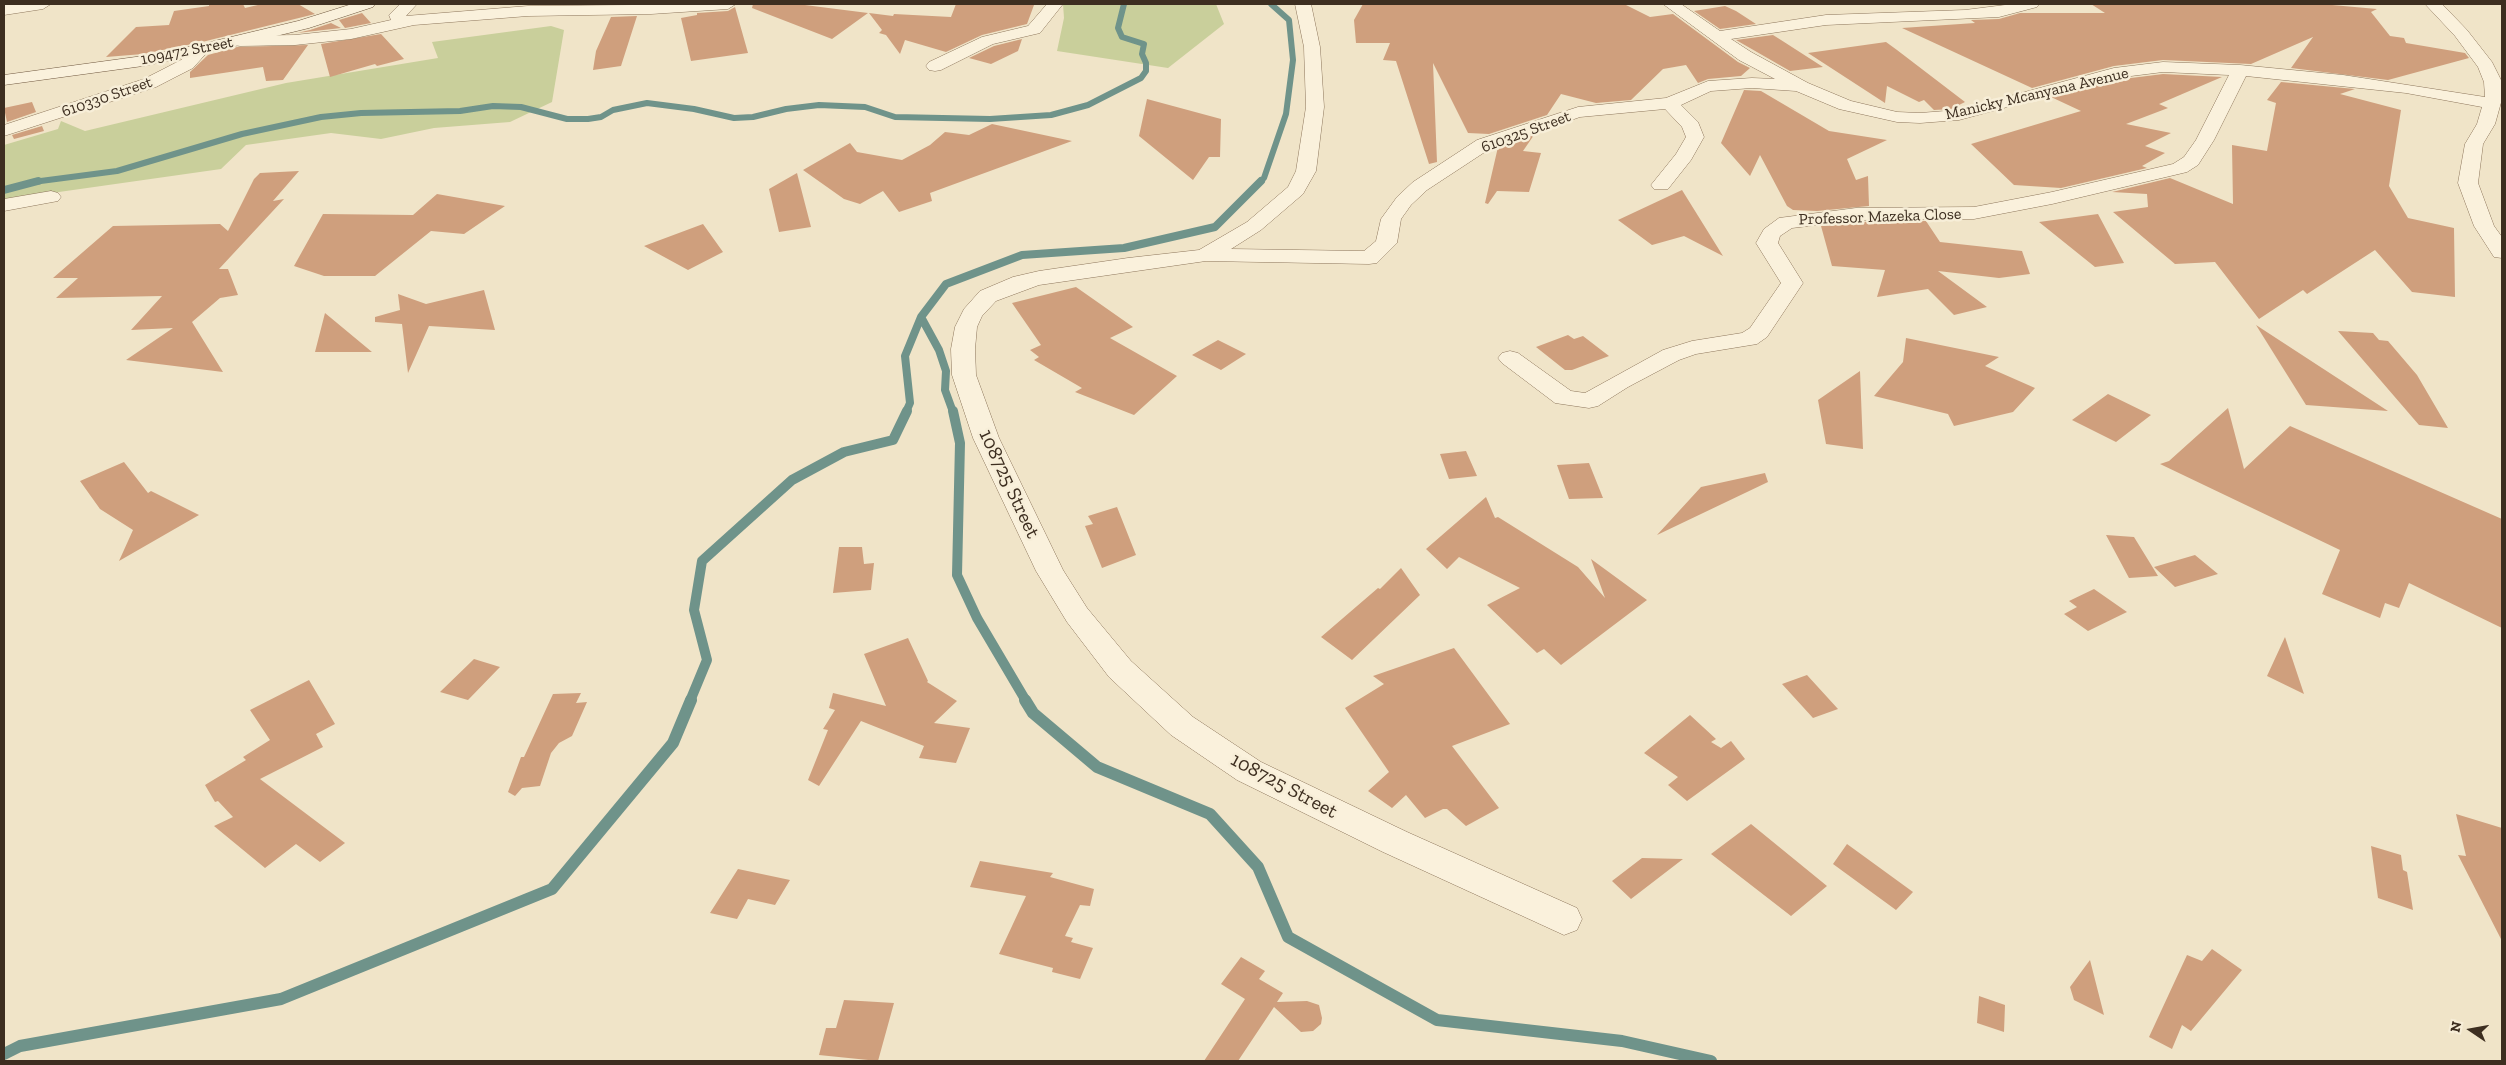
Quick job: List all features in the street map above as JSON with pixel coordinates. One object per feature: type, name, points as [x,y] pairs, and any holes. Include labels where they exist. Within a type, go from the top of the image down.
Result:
[{"type":"street","points":[[4,10],[43,4]]},
{"type":"street","name":"109472 Street","points":[[4,80],[143,61],[202,49],[303,25],[367,4]]},
{"type":"street","points":[[409,4],[396,17],[399,21],[528,11],[651,9],[728,4]]},
{"type":"street","points":[[935,66],[988,40],[1034,30],[1055,4]]},
{"type":"street","name":"108725 Street","points":[[1303,4],[1312,47],[1315,107],[1306,171],[1296,190],[1284,203],[1254,226],[1206,255],[1097,268],[1020,282],[988,296],[972,314],[966,327],[963,349],[964,375],[986,438],[1050,571],[1077,615],[1120,669],[1182,726],[1249,771],[1395,842],[1564,919]]},
{"type":"street","name":"Manicky Mcanyana Avenue","points":[[1671,4],[1745,56],[1802,87],[1837,102],[1868,111],[1920,118],[1959,114],[2114,73],[2163,67],[2240,70],[2406,88],[2491,103]]},
{"type":"street","points":[[1716,36],[1826,20],[1965,16],[1999,12],[2032,4]]},
{"type":"street","points":[[2433,4],[2461,33],[2486,66],[2495,93],[2486,124],[2474,144],[2469,165],[2468,183],[2472,199],[2484,226],[2502,252]]},
{"type":"street","points":[[240,41],[295,40],[351,34],[409,21]]},
{"type":"street","name":"610330 Street","points":[[4,131],[150,83],[187,64],[202,49]]},
{"type":"street","name":"Professor Mazeka Close","points":[[1510,358],[1564,398],[1589,401],[1619,382],[1671,355],[1692,348],[1749,339],[1759,332],[1776,304],[1792,283],[1767,243],[1771,233],[1786,222],[1856,214],[1974,213],[2052,198],[2180,168],[2191,161],[2205,140],[2240,70]]},
{"type":"street","name":"610325 Street","points":[[1206,255],[1369,258],[1386,243],[1391,219],[1404,200],[1420,186],[1484,144],[1578,112],[1670,103],[1699,89],[1720,84],[1752,83],[1802,87]]},
{"type":"street","points":[[1661,185],[1684,156],[1695,137],[1690,126],[1670,103]]},
{"type":"street","points":[[4,205],[51,197]]},
{"type":"street","points":[[2472,199],[2502,215]]},
{"type":"green space","points":[[1063,4],[1216,4],[1224,24],[1168,68],[1057,51],[1064,18]]},
{"type":"green space","points":[[551,26],[564,30],[552,102],[510,122],[434,128],[381,139],[331,133],[246,145],[221,169],[59,192],[4,210],[4,145],[58,129],[61,121],[85,131],[286,83],[438,58],[432,42]]},
{"type":"building","points":[[209,4],[243,4],[245,8],[262,4],[298,4],[315,14],[202,42],[143,54],[106,57],[136,27],[169,25],[174,11],[209,6]]},
{"type":"building","points":[[753,4],[797,4],[868,13],[832,39],[752,8]]},
{"type":"building","points":[[956,4],[1034,5],[1027,24],[982,35],[946,52],[905,40],[900,54],[886,35],[879,33],[882,30],[869,13],[893,16],[894,14],[951,17]]},
{"type":"building","points":[[1363,4],[1624,4],[1650,17],[1673,14],[1738,62],[1750,68],[1741,76],[1708,79],[1698,83],[1686,65],[1663,69],[1631,100],[1596,103],[1561,94],[1547,115],[1489,134],[1468,133],[1433,63],[1437,162],[1429,164],[1396,61],[1383,60],[1390,43],[1356,43],[1354,20]]},
{"type":"building","points":[[2091,4],[2321,4],[2377,9],[2371,12],[2390,36],[2404,38],[2406,43],[2465,53],[2469,58],[2388,80],[2291,68],[2313,37],[2251,64],[2163,60],[2114,66],[2032,88],[1902,28],[1975,23],[1971,20],[1999,19],[2020,13],[2105,13]]},
{"type":"building","points":[[1725,6],[1756,24],[1720,29],[1694,11]]},
{"type":"building","points":[[735,7],[748,53],[691,61],[681,18],[697,15],[697,13],[728,11]]},
{"type":"building","points":[[362,13],[371,23],[345,28],[339,20]]},
{"type":"building","points":[[637,16],[621,66],[593,70],[596,51],[611,17]]},
{"type":"building","points":[[331,23],[341,28],[297,33],[310,30]]},
{"type":"building","points":[[381,34],[404,59],[377,66],[375,64],[330,77],[321,44]]},
{"type":"building","points":[[1773,35],[1823,67],[1790,71],[1736,40]]},
{"type":"building","points":[[1022,39],[1018,51],[991,64],[969,58],[994,46]]},
{"type":"building","points":[[1886,42],[1965,102],[1951,109],[1934,110],[1924,100],[1919,102],[1887,86],[1885,103],[1808,53]]},
{"type":"building","points":[[308,45],[283,80],[266,81],[263,67],[190,78],[190,72],[208,55],[237,47]]},
{"type":"building","points":[[2163,74],[2222,77],[2159,104],[2168,108],[2126,124],[2171,133],[2145,146],[2165,153],[2142,166],[2147,168],[2061,188],[2014,185],[1971,144],[2081,111],[2051,97],[2115,80]]},
{"type":"building","points":[[2281,82],[2355,89],[2340,94],[2401,110],[2389,186],[2408,218],[2454,228],[2455,297],[2412,292],[2375,250],[2307,294],[2303,290],[2259,319],[2215,262],[2175,264],[2113,212],[2148,207],[2147,194],[2112,192],[2170,178],[2233,204],[2232,145],[2267,151],[2276,103],[2267,100]]},
{"type":"building","points":[[1744,90],[1761,91],[1829,131],[1887,140],[1847,159],[1856,180],[1868,176],[1869,206],[1817,211],[1793,210],[1787,206],[1760,155],[1750,176],[1721,143]]},
{"type":"building","points":[[1147,99],[1221,119],[1220,157],[1209,157],[1193,180],[1139,136]]},
{"type":"building","points":[[32,102],[36,112],[7,122],[4,108]]},
{"type":"building","points":[[992,124],[1072,141],[930,193],[932,201],[899,212],[883,191],[860,204],[844,199],[803,170],[850,143],[857,152],[902,160],[930,145],[945,132],[969,135]]},
{"type":"building","points":[[42,126],[44,131],[14,139],[12,135]]},
{"type":"building","points":[[1534,135],[1523,151],[1541,153],[1529,192],[1497,191],[1488,204],[1485,203],[1498,147]]},
{"type":"building","points":[[299,171],[273,201],[284,199],[219,269],[228,269],[238,295],[220,298],[192,322],[223,372],[126,360],[173,328],[131,330],[162,296],[56,298],[78,278],[53,278],[113,226],[220,224],[228,231],[254,179],[260,173]]},
{"type":"building","points":[[797,173],[811,227],[779,232],[769,189]]},
{"type":"building","points":[[1682,190],[1723,256],[1684,236],[1652,245],[1618,220]]},
{"type":"building","points":[[437,194],[505,206],[464,234],[431,231],[375,276],[324,276],[294,266],[323,214],[413,215]]},
{"type":"building","points":[[2098,214],[2124,263],[2095,267],[2039,222]]},
{"type":"building","points":[[1926,221],[1940,242],[2022,251],[2030,274],[1999,278],[1938,271],[1987,307],[1954,315],[1928,289],[1877,297],[1885,270],[1832,266],[1821,226],[1856,222]]},
{"type":"building","points":[[703,224],[723,252],[688,270],[644,246]]},
{"type":"building","points":[[1076,287],[1133,327],[1110,338],[1177,376],[1134,415],[1075,392],[1082,388],[1034,360],[1039,357],[1030,350],[1041,345],[1012,303]]},
{"type":"building","points":[[484,290],[495,330],[429,326],[408,373],[402,324],[375,322],[375,317],[400,310],[398,294],[426,304]]},
{"type":"building","points":[[325,313],[372,352],[315,352]]},
{"type":"building","points":[[2256,325],[2388,411],[2306,405]]},
{"type":"building","points":[[2338,331],[2373,333],[2379,340],[2388,341],[2417,375],[2448,428],[2419,425]]},
{"type":"building","points":[[1568,335],[1574,339],[1583,336],[1609,356],[1572,370],[1565,370],[1536,347]]},
{"type":"building","points":[[1906,338],[1999,357],[1985,366],[2035,388],[2013,412],[1954,426],[1948,414],[1874,396],[1903,362]]},
{"type":"building","points":[[1218,340],[1246,354],[1221,370],[1192,355]]},
{"type":"building","points":[[1860,371],[1863,449],[1826,444],[1818,400]]},
{"type":"building","points":[[2108,394],[2151,415],[2116,442],[2072,420]]},
{"type":"building","points":[[2228,408],[2244,469],[2290,426],[2502,519],[2502,628],[2409,583],[2399,608],[2385,603],[2380,618],[2322,594],[2340,550],[2160,464],[2169,461]]},
{"type":"building","points":[[1466,451],[1477,476],[1449,479],[1440,454]]},
{"type":"building","points":[[124,462],[148,493],[151,491],[199,515],[119,561],[133,530],[100,509],[80,481]]},
{"type":"building","points":[[1589,463],[1603,498],[1569,499],[1557,465]]},
{"type":"building","points":[[1765,473],[1768,482],[1657,535],[1701,487]]},
{"type":"building","points":[[1486,497],[1495,518],[1498,517],[1578,567],[1605,598],[1591,559],[1647,600],[1561,665],[1544,649],[1537,653],[1487,605],[1520,588],[1459,557],[1447,569],[1426,549]]},
{"type":"building","points":[[1117,507],[1136,555],[1102,568],[1085,526],[1093,524],[1088,516]]},
{"type":"building","points":[[2106,535],[2134,537],[2158,576],[2129,578]]},
{"type":"building","points":[[839,547],[862,547],[864,564],[874,563],[871,590],[833,593]]},
{"type":"building","points":[[2195,555],[2218,574],[2175,587],[2154,567]]},
{"type":"building","points":[[1401,568],[1420,595],[1352,660],[1321,637],[1378,588],[1380,589]]},
{"type":"building","points":[[2094,589],[2127,612],[2088,631],[2064,614],[2077,607],[2069,601]]},
{"type":"building","points":[[2285,637],[2304,694],[2267,676]]},
{"type":"building","points":[[908,638],[927,682],[957,701],[934,723],[970,728],[956,763],[919,758],[924,746],[861,721],[819,786],[808,780],[828,730],[823,729],[835,710],[829,708],[833,693],[886,706],[864,654]]},
{"type":"building","points":[[1454,648],[1510,724],[1452,746],[1499,808],[1466,826],[1447,809],[1443,809],[1425,818],[1406,795],[1392,808],[1368,791],[1389,772],[1345,708],[1384,684],[1373,676]]},
{"type":"building","points":[[474,659],[500,667],[468,700],[440,692]]},
{"type":"building","points":[[1807,675],[1838,709],[1813,718],[1782,684]]},
{"type":"building","points":[[309,680],[335,724],[316,734],[323,747],[260,779],[345,843],[320,862],[296,844],[265,868],[214,826],[233,817],[218,801],[215,802],[205,785],[246,760],[243,757],[270,740],[250,710]]},
{"type":"building","points":[[581,693],[576,703],[587,702],[572,736],[559,743],[551,753],[540,786],[522,788],[515,796],[508,792],[521,757],[524,757],[553,694]]},
{"type":"building","points":[[1690,715],[1716,739],[1711,742],[1721,748],[1731,741],[1745,759],[1687,801],[1668,785],[1678,777],[1644,753]]},
{"type":"building","points":[[2456,814],[2502,828],[2502,941],[2458,855],[2466,856]]},
{"type":"building","points":[[1751,824],[1827,886],[1791,916],[1711,854]]},
{"type":"building","points":[[1847,844],[1913,892],[1896,910],[1833,864]]},
{"type":"building","points":[[2371,846],[2401,855],[2403,870],[2407,872],[2413,910],[2378,898]]},
{"type":"building","points":[[1642,858],[1683,859],[1631,899],[1612,881]]},
{"type":"building","points":[[980,861],[1053,873],[1050,877],[1094,889],[1090,906],[1080,905],[1065,936],[1073,938],[1071,942],[1093,948],[1080,979],[1052,972],[1053,968],[999,954],[1026,896],[970,887]]},
{"type":"building","points":[[738,869],[790,880],[775,905],[748,899],[737,919],[710,913]]},
{"type":"building","points":[[2212,949],[2242,970],[2191,1031],[2182,1025],[2172,1049],[2149,1037],[2187,955],[2202,961]]},
{"type":"building","points":[[1241,957],[1265,971],[1259,979],[1283,993],[1277,1002],[1307,1001],[1319,1005],[1322,1018],[1321,1024],[1313,1031],[1301,1032],[1274,1007],[1238,1061],[1204,1061],[1245,999],[1221,984]]},
{"type":"building","points":[[2090,960],[2104,1015],[2074,1000],[2070,987]]},
{"type":"building","points":[[1979,996],[2005,1005],[2004,1032],[1977,1023]]},
{"type":"building","points":[[844,1000],[894,1003],[878,1061],[819,1055],[826,1028],[836,1028]]},
{"type":"waterway","points":[[35,182],[117,171],[242,134],[321,117],[361,113],[460,111],[493,106],[521,107],[567,119],[588,119],[601,117],[613,110],[647,103],[694,109],[734,118],[753,117],[786,109],[819,105],[865,107],[895,117],[990,119],[1051,115],[1088,105],[1141,78],[1146,71],[1146,63],[1142,54],[1144,44],[1122,37],[1118,28],[1124,4]]},
{"type":"waterway","points":[[921,317],[946,284],[1022,255],[1124,248],[1215,227],[1264,178],[1286,114],[1293,60],[1289,20],[1271,4]]},
{"type":"waterway","points":[[4,190],[35,182]]},
{"type":"waterway","points":[[906,412],[910,403],[905,356],[921,317]]},
{"type":"waterway","points":[[921,317],[939,350],[946,371],[945,390],[953,412]]},
{"type":"waterway","points":[[690,701],[707,660],[694,610],[702,561],[792,480],[844,452],[893,440],[907,411]]},
{"type":"waterway","points":[[953,411],[960,443],[957,575],[977,618],[1026,701]]},
{"type":"waterway","points":[[4,1054],[20,1046],[281,999],[552,889],[673,743],[691,700]]},
{"type":"waterway","points":[[1025,700],[1033,713],[1097,767],[1210,814],[1258,867],[1288,937],[1437,1020],[1622,1041],[1711,1061]]}]
